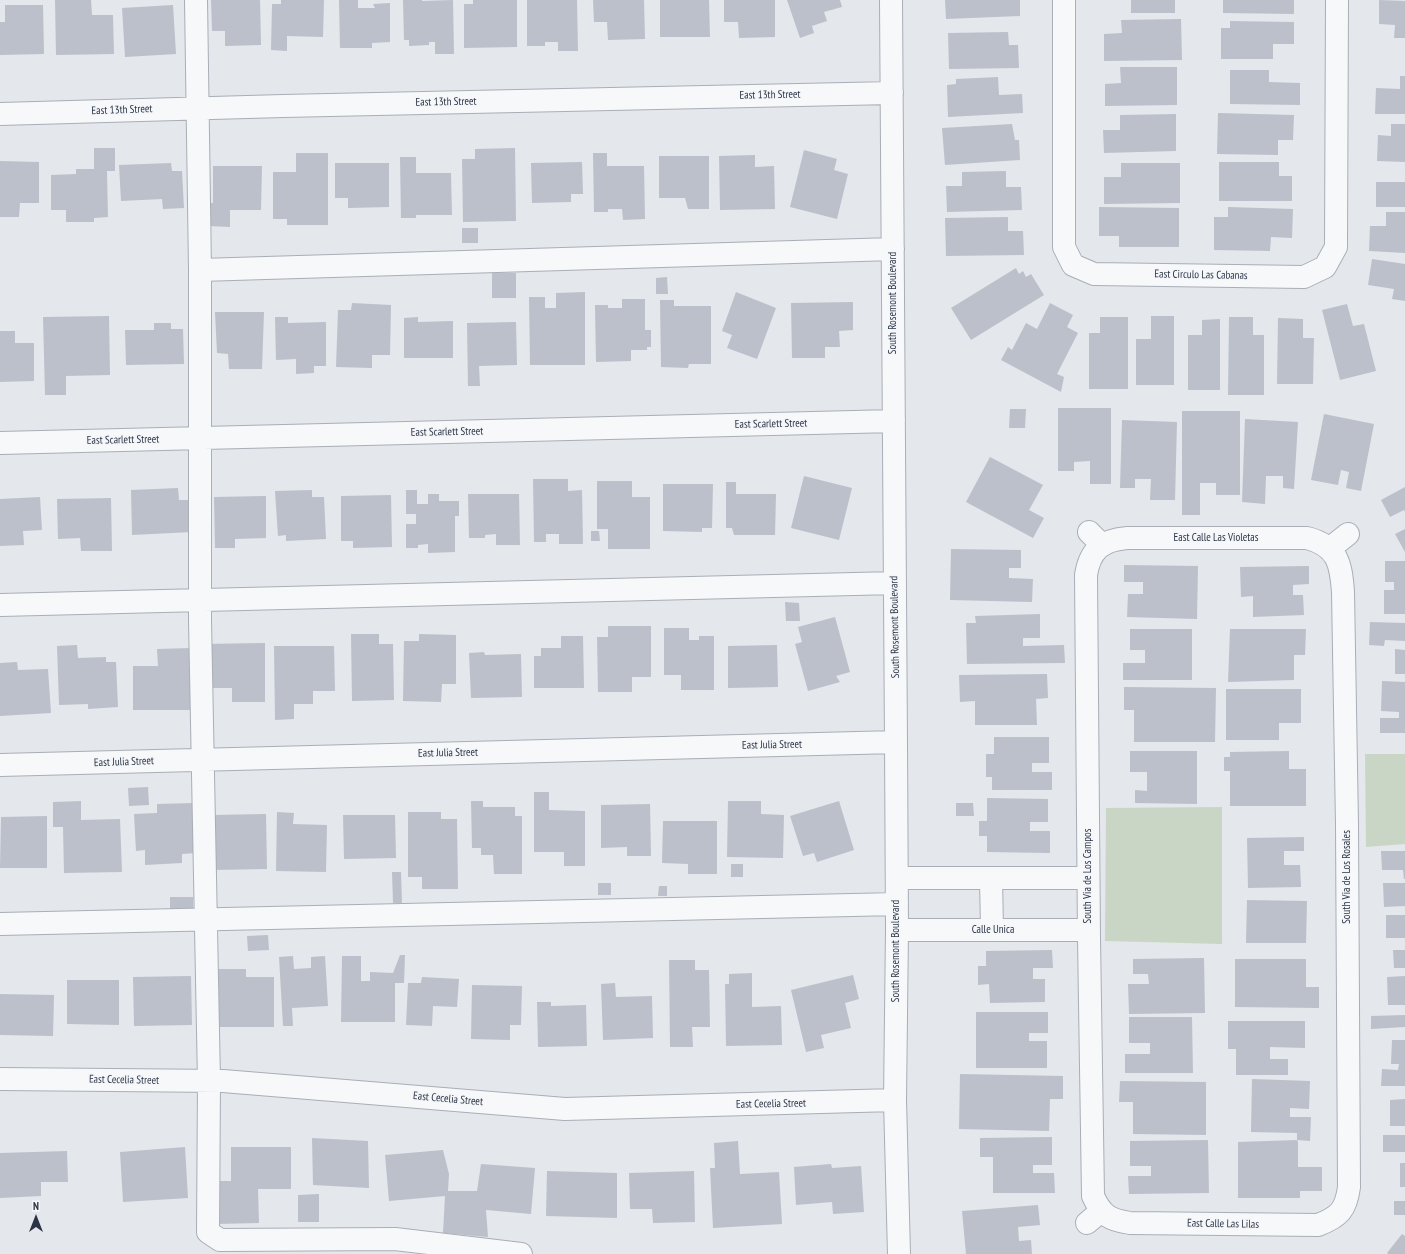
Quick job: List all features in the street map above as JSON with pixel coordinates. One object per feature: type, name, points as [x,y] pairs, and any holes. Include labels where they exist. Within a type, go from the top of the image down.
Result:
[{"type":"street","points":[[196,0],[200,270],[200,600],[209,1081],[208,1232],[220,1240],[395,1239],[521,1254]]},
{"type":"street","name":"South Rosemont Boulevard","points":[[891,0],[897,878],[895,1100],[899,1254]]},
{"type":"street","name":"East Circulo Las Cabanas","points":[[1064,0],[1064,247],[1073,265],[1094,274],[1304,277],[1325,267],[1336,247],[1337,0]]},
{"type":"street","name":"East 13th Street","points":[[0,114],[198,108],[892,93]]},
{"type":"street","points":[[200,270],[893,249]]},
{"type":"street","name":"East Scarlett Street","points":[[0,443],[894,421]]},
{"type":"street","points":[[1329,549],[1348,534]]},
{"type":"street","name":"East Calle Las Violetas","points":[[1095,538],[1110,540],[1127,538],[1298,538],[1317,541],[1329,549]]},
{"type":"street","name":"South Via de Los Campos","points":[[1094,1217],[1092,1184],[1088,878],[1086,575],[1088,563],[1093,554],[1095,538]]},
{"type":"street","name":"South Via de Los Rosales","points":[[1329,549],[1336,557],[1340,566],[1343,592],[1347,826],[1349,1187],[1344,1215]]},
{"type":"street","points":[[0,606],[895,583]]},
{"type":"street","name":"East Julia Street","points":[[0,765],[896,742]]},
{"type":"street","points":[[897,878],[1088,878]]},
{"type":"street","points":[[991,878],[992,930]]},
{"type":"street","points":[[0,924],[897,904]]},
{"type":"street","name":"Calle Unica","points":[[897,930],[1089,930]]},
{"type":"street","name":"East Cecelia Street","points":[[0,1079],[223,1080],[565,1109],[895,1100]]},
{"type":"street","name":"East Calle Las Lilas","points":[[1094,1217],[1130,1224],[1318,1225],[1344,1215]]},
{"type":"green space","points":[[1365,754],[1405,754],[1405,844],[1366,847]]},
{"type":"green space","points":[[1222,807],[1222,944],[1105,941],[1106,808]]},
{"type":"building","points":[[55,0],[91,0],[92,15],[113,15],[114,54],[56,55]]},
{"type":"building","points":[[211,0],[260,0],[261,45],[225,46],[225,31],[212,31]]},
{"type":"building","points":[[281,0],[324,0],[323,37],[287,36],[287,51],[271,50],[272,4],[281,4]]},
{"type":"building","points":[[339,0],[358,0],[358,8],[375,8],[373,4],[390,3],[390,42],[372,43],[372,48],[340,48]]},
{"type":"building","points":[[403,0],[453,0],[454,54],[435,54],[435,42],[429,42],[429,45],[409,46],[409,40],[404,40]]},
{"type":"building","points":[[473,0],[517,0],[517,47],[464,48],[464,4],[473,4]]},
{"type":"building","points":[[527,0],[577,0],[578,51],[558,51],[558,42],[545,42],[545,46],[527,46]]},
{"type":"building","points":[[593,0],[644,0],[645,39],[608,40],[607,22],[594,22]]},
{"type":"building","points":[[660,0],[709,0],[710,37],[660,37]]},
{"type":"building","points":[[724,0],[775,0],[775,37],[739,38],[738,22],[724,22]]},
{"type":"building","points":[[787,0],[840,0],[842,7],[824,12],[827,21],[812,26],[814,33],[800,38]]},
{"type":"building","points":[[945,0],[1020,0],[1020,16],[946,19]]},
{"type":"building","points":[[1131,0],[1175,0],[1175,13],[1131,13]]},
{"type":"building","points":[[1223,0],[1294,0],[1294,14],[1223,13]]},
{"type":"building","points":[[1379,0],[1405,1],[1405,38],[1394,38],[1395,25],[1379,24]]},
{"type":"building","points":[[5,5],[43,5],[44,54],[0,55],[0,22],[5,22]]},
{"type":"building","points":[[173,5],[176,54],[125,57],[122,8]]},
{"type":"building","points":[[1181,19],[1182,60],[1104,61],[1104,34],[1122,33],[1121,20]]},
{"type":"building","points":[[1230,21],[1294,22],[1294,44],[1273,44],[1273,59],[1221,59],[1221,28],[1230,28]]},
{"type":"building","points":[[1008,32],[1009,45],[1018,45],[1019,68],[949,69],[948,33]]},
{"type":"building","points":[[1120,67],[1177,67],[1177,105],[1105,106],[1105,84],[1121,83]]},
{"type":"building","points":[[1230,70],[1269,70],[1269,82],[1300,83],[1300,105],[1230,104]]},
{"type":"building","points":[[1400,76],[1405,76],[1405,114],[1375,114],[1376,88],[1400,89]]},
{"type":"building","points":[[998,77],[999,95],[1022,94],[1023,113],[948,117],[947,85],[956,84],[956,79]]},
{"type":"building","points":[[1218,113],[1294,115],[1293,140],[1278,140],[1278,155],[1217,154]]},
{"type":"building","points":[[1176,114],[1176,151],[1104,153],[1103,130],[1120,130],[1120,115]]},
{"type":"building","points":[[1012,124],[1015,140],[1019,140],[1020,160],[945,165],[942,128]]},
{"type":"building","points":[[1391,124],[1405,124],[1405,162],[1377,161],[1378,135],[1391,136]]},
{"type":"building","points":[[94,148],[115,148],[115,171],[107,171],[108,217],[94,218],[94,222],[66,222],[66,210],[51,210],[51,175],[76,174],[76,169],[94,169]]},
{"type":"building","points":[[515,148],[516,221],[463,222],[462,159],[475,159],[475,149]]},
{"type":"building","points":[[804,150],[837,159],[834,170],[848,174],[837,219],[790,207]]},
{"type":"building","points":[[296,153],[328,153],[328,225],[287,225],[287,219],[273,219],[273,172],[296,172]]},
{"type":"building","points":[[593,153],[607,153],[607,166],[644,166],[645,219],[623,220],[622,209],[608,209],[608,212],[594,212]]},
{"type":"building","points":[[755,155],[755,167],[774,166],[775,209],[720,210],[719,156]]},
{"type":"building","points":[[659,156],[709,156],[709,209],[688,209],[685,198],[659,198]]},
{"type":"building","points":[[400,157],[416,157],[416,173],[451,173],[452,215],[416,215],[416,218],[401,218]]},
{"type":"building","points":[[0,161],[39,162],[39,203],[20,203],[19,217],[0,217]]},
{"type":"building","points":[[582,162],[583,194],[571,194],[571,202],[532,203],[531,163]]},
{"type":"building","points":[[1219,162],[1279,162],[1279,176],[1292,176],[1292,201],[1219,201]]},
{"type":"building","points":[[171,163],[172,171],[182,171],[184,208],[163,209],[162,199],[121,201],[119,165]]},
{"type":"building","points":[[335,163],[389,163],[389,207],[348,208],[348,198],[335,198]]},
{"type":"building","points":[[1121,163],[1180,163],[1180,203],[1104,204],[1104,177],[1121,177]]},
{"type":"building","points":[[213,166],[262,166],[261,210],[230,210],[230,227],[208,226],[208,203],[213,203]]},
{"type":"building","points":[[1006,171],[1006,187],[1021,187],[1022,210],[947,212],[946,186],[962,186],[962,172]]},
{"type":"building","points":[[1376,182],[1405,182],[1405,207],[1376,207]]},
{"type":"building","points":[[1099,207],[1179,208],[1179,247],[1119,247],[1119,236],[1099,236]]},
{"type":"building","points":[[1228,207],[1293,209],[1292,238],[1271,237],[1270,251],[1214,250],[1214,217],[1228,217]]},
{"type":"building","points":[[1386,212],[1405,212],[1405,253],[1369,251],[1370,226],[1386,226]]},
{"type":"building","points":[[1008,217],[1008,231],[1023,231],[1024,255],[946,256],[945,218]]},
{"type":"building","points":[[462,228],[478,228],[478,243],[462,243]]},
{"type":"building","points":[[1372,259],[1405,264],[1405,301],[1392,299],[1394,289],[1368,285]]},
{"type":"building","points":[[1016,268],[1019,274],[1023,271],[1026,277],[1031,274],[1044,295],[971,340],[951,308]]},
{"type":"building","points":[[492,273],[516,273],[516,298],[492,298]]},
{"type":"building","points":[[667,277],[668,294],[656,294],[656,278]]},
{"type":"building","points":[[585,292],[585,365],[530,365],[529,297],[545,297],[545,308],[556,308],[556,293]]},
{"type":"building","points":[[736,292],[776,308],[757,359],[727,348],[732,335],[722,331]]},
{"type":"building","points":[[622,299],[645,299],[645,330],[651,330],[651,347],[647,347],[647,350],[631,350],[631,361],[596,362],[595,305],[608,305],[608,308],[622,308]]},
{"type":"building","points":[[660,300],[674,300],[674,306],[711,306],[711,364],[689,364],[688,368],[661,367]]},
{"type":"building","points":[[853,302],[853,330],[839,331],[840,347],[825,347],[825,358],[792,358],[791,303]]},
{"type":"building","points":[[352,303],[391,305],[390,355],[372,355],[372,368],[336,367],[338,310],[351,310]]},
{"type":"building","points":[[1050,303],[1073,315],[1067,327],[1078,333],[1057,374],[1064,377],[1061,392],[1001,360],[1008,347],[1012,350],[1026,323],[1037,329]]},
{"type":"building","points":[[1347,304],[1353,326],[1364,324],[1376,371],[1340,380],[1322,310]]},
{"type":"building","points":[[215,312],[264,312],[262,369],[229,369],[228,354],[217,353]]},
{"type":"building","points":[[109,316],[110,375],[66,376],[66,395],[45,395],[43,317]]},
{"type":"building","points":[[1151,316],[1174,316],[1174,385],[1136,385],[1136,339],[1151,339]]},
{"type":"building","points":[[275,317],[288,317],[288,323],[326,322],[326,366],[314,366],[314,373],[296,374],[296,359],[276,360]]},
{"type":"building","points":[[418,317],[418,322],[453,321],[453,358],[404,358],[404,318]]},
{"type":"building","points":[[1100,317],[1128,317],[1128,389],[1089,389],[1089,333],[1100,333]]},
{"type":"building","points":[[1229,317],[1253,317],[1253,335],[1264,335],[1264,395],[1228,395]]},
{"type":"building","points":[[1278,318],[1303,319],[1303,338],[1314,338],[1313,384],[1277,384]]},
{"type":"building","points":[[1220,319],[1220,390],[1188,390],[1188,335],[1202,335],[1202,320]]},
{"type":"building","points":[[516,322],[517,365],[479,366],[480,386],[468,386],[467,323]]},
{"type":"building","points":[[154,323],[171,323],[171,329],[183,329],[184,364],[126,365],[125,330],[154,330]]},
{"type":"building","points":[[0,331],[15,331],[15,343],[34,343],[34,381],[0,382]]},
{"type":"building","points":[[1058,408],[1111,408],[1111,484],[1090,484],[1090,461],[1074,462],[1074,471],[1058,471]]},
{"type":"building","points":[[1010,409],[1026,409],[1025,428],[1009,428]]},
{"type":"building","points":[[1182,411],[1240,411],[1240,495],[1216,495],[1216,483],[1200,483],[1200,515],[1182,515]]},
{"type":"building","points":[[1324,414],[1374,424],[1361,491],[1346,488],[1349,472],[1341,470],[1338,485],[1311,480]]},
{"type":"building","points":[[1245,419],[1298,422],[1294,489],[1283,488],[1283,476],[1266,476],[1265,504],[1242,502]]},
{"type":"building","points":[[1122,420],[1177,422],[1175,500],[1150,500],[1151,479],[1135,479],[1135,488],[1120,488]]},
{"type":"building","points":[[990,457],[1043,485],[1029,510],[1044,518],[1033,538],[966,502]]},
{"type":"building","points":[[804,476],[852,488],[839,540],[791,528]]},
{"type":"building","points":[[533,479],[568,479],[568,491],[582,490],[583,544],[559,544],[559,534],[546,534],[546,542],[534,542]]},
{"type":"building","points":[[597,481],[632,481],[632,497],[650,497],[650,549],[608,549],[608,529],[597,529]]},
{"type":"building","points":[[726,482],[736,482],[736,494],[776,494],[775,535],[734,535],[732,528],[726,528]]},
{"type":"building","points":[[663,484],[713,484],[712,528],[702,528],[702,532],[663,531]]},
{"type":"building","points":[[1405,487],[1405,512],[1404,510],[1390,517],[1381,500]]},
{"type":"building","points":[[178,488],[179,500],[190,500],[192,532],[132,535],[131,490]]},
{"type":"building","points":[[312,490],[312,497],[324,497],[326,539],[286,541],[286,535],[278,536],[275,491]]},
{"type":"building","points":[[406,490],[417,490],[417,504],[428,504],[428,494],[439,494],[439,501],[459,501],[459,516],[455,516],[455,552],[428,553],[428,544],[418,545],[418,548],[406,548],[406,524],[416,524],[416,514],[406,514]]},
{"type":"building","points":[[468,494],[519,494],[520,545],[496,545],[496,534],[485,535],[485,538],[469,538]]},
{"type":"building","points":[[391,495],[392,547],[353,548],[353,541],[341,541],[341,496]]},
{"type":"building","points":[[266,496],[266,538],[235,539],[235,548],[215,548],[214,497]]},
{"type":"building","points":[[40,497],[42,530],[23,531],[24,545],[0,546],[0,499]]},
{"type":"building","points":[[111,498],[112,551],[81,551],[80,538],[58,539],[57,499]]},
{"type":"building","points":[[1405,529],[1405,552],[1395,534]]},
{"type":"building","points":[[591,531],[599,531],[600,541],[591,541]]},
{"type":"building","points":[[951,549],[1021,550],[1021,568],[1009,568],[1009,578],[1033,579],[1032,602],[950,600]]},
{"type":"building","points":[[1385,561],[1405,561],[1405,614],[1384,614],[1384,590],[1394,590],[1394,582],[1385,582]]},
{"type":"building","points":[[1124,565],[1198,566],[1197,619],[1127,617],[1128,594],[1143,594],[1143,582],[1124,582]]},
{"type":"building","points":[[1309,566],[1309,584],[1293,585],[1293,595],[1303,595],[1304,615],[1253,617],[1253,596],[1241,597],[1240,567]]},
{"type":"building","points":[[785,602],[799,603],[800,621],[786,621]]},
{"type":"building","points":[[1040,614],[1040,638],[1023,638],[1023,646],[1064,645],[1065,663],[967,664],[966,623],[976,623],[975,616]]},
{"type":"building","points":[[835,617],[850,672],[836,676],[840,682],[808,691],[795,644],[802,642],[798,627]]},
{"type":"building","points":[[1370,622],[1405,623],[1405,641],[1385,640],[1384,646],[1369,645]]},
{"type":"building","points":[[608,626],[651,626],[651,677],[632,677],[632,692],[598,692],[597,637],[608,637]]},
{"type":"building","points":[[664,628],[689,628],[689,640],[699,640],[699,636],[714,636],[714,690],[681,690],[681,675],[664,675]]},
{"type":"building","points":[[1130,629],[1192,629],[1192,680],[1123,680],[1123,663],[1145,663],[1145,650],[1130,650]]},
{"type":"building","points":[[1230,629],[1306,629],[1305,655],[1294,655],[1294,680],[1228,682]]},
{"type":"building","points":[[351,634],[379,634],[379,644],[393,644],[394,700],[352,701]]},
{"type":"building","points":[[419,634],[456,635],[456,684],[442,684],[441,702],[403,701],[404,641],[419,641]]},
{"type":"building","points":[[561,636],[583,636],[584,688],[534,688],[534,656],[541,656],[541,648],[561,648]]},
{"type":"building","points":[[265,643],[265,702],[232,702],[232,688],[203,688],[203,644]]},
{"type":"building","points":[[77,645],[78,658],[106,657],[106,662],[116,662],[118,707],[88,709],[88,704],[59,705],[57,646]]},
{"type":"building","points":[[777,645],[778,687],[728,688],[728,646]]},
{"type":"building","points":[[274,646],[334,646],[335,691],[313,691],[313,704],[294,704],[294,719],[275,720]]},
{"type":"building","points":[[192,648],[193,710],[133,710],[133,666],[158,666],[157,649]]},
{"type":"building","points":[[1395,649],[1405,650],[1405,674],[1395,674]]},
{"type":"building","points":[[484,652],[485,655],[521,654],[522,697],[471,698],[469,653]]},
{"type":"building","points":[[17,662],[18,670],[48,669],[51,713],[0,716],[0,663]]},
{"type":"building","points":[[1047,674],[1048,698],[1036,699],[1037,725],[975,725],[975,701],[960,702],[959,675]]},
{"type":"building","points":[[1382,681],[1405,682],[1405,733],[1380,733],[1380,718],[1399,718],[1399,712],[1381,711]]},
{"type":"building","points":[[1124,687],[1216,688],[1215,742],[1134,742],[1134,710],[1124,710]]},
{"type":"building","points":[[1226,689],[1301,689],[1301,723],[1279,723],[1279,740],[1226,740]]},
{"type":"building","points":[[994,737],[1049,737],[1049,763],[1032,763],[1032,772],[1052,772],[1052,790],[992,790],[992,777],[986,777],[986,754],[994,754]]},
{"type":"building","points":[[1130,751],[1197,751],[1197,804],[1135,803],[1135,790],[1147,791],[1147,772],[1130,772]]},
{"type":"building","points":[[1289,751],[1289,769],[1306,769],[1306,806],[1230,806],[1230,771],[1224,771],[1224,757],[1230,757],[1230,752]]},
{"type":"building","points":[[148,787],[149,805],[129,806],[128,788]]},
{"type":"building","points":[[534,792],[549,792],[549,810],[585,811],[585,866],[564,866],[564,852],[534,852]]},
{"type":"building","points":[[987,798],[1048,799],[1048,822],[1030,822],[1030,831],[1050,831],[1050,853],[987,852],[987,836],[979,836],[979,821],[987,821]]},
{"type":"building","points":[[81,801],[81,820],[120,819],[122,872],[64,873],[63,827],[53,827],[53,802]]},
{"type":"building","points":[[471,801],[483,801],[483,807],[515,807],[515,816],[522,816],[522,874],[494,874],[493,855],[481,855],[481,848],[472,848]]},
{"type":"building","points":[[728,801],[761,801],[761,814],[784,815],[783,858],[727,857]]},
{"type":"building","points":[[839,801],[854,850],[817,862],[814,853],[803,856],[790,816]]},
{"type":"building","points":[[194,803],[196,853],[182,854],[182,863],[145,865],[145,850],[136,851],[134,814],[157,813],[157,804]]},
{"type":"building","points":[[956,803],[973,803],[974,816],[956,816]]},
{"type":"building","points":[[650,804],[651,856],[627,856],[627,847],[601,848],[601,805]]},
{"type":"building","points":[[277,812],[294,813],[293,824],[327,825],[326,872],[276,871]]},
{"type":"building","points":[[408,812],[441,812],[441,819],[457,819],[458,889],[422,889],[422,877],[408,877]]},
{"type":"building","points":[[266,814],[267,869],[213,870],[212,815]]},
{"type":"building","points":[[343,815],[395,815],[396,858],[344,859]]},
{"type":"building","points":[[47,816],[47,868],[0,868],[1,817]]},
{"type":"building","points":[[663,821],[717,821],[717,874],[688,874],[688,864],[662,863]]},
{"type":"building","points":[[1304,837],[1304,851],[1284,851],[1284,865],[1300,865],[1301,887],[1248,888],[1247,838]]},
{"type":"building","points":[[1381,851],[1405,851],[1405,879],[1403,870],[1382,870]]},
{"type":"building","points":[[731,864],[743,864],[743,877],[731,877]]},
{"type":"building","points":[[392,872],[401,872],[402,903],[393,903]]},
{"type":"building","points":[[598,883],[611,883],[611,895],[598,895]]},
{"type":"building","points":[[1383,883],[1405,883],[1405,906],[1384,907]]},
{"type":"building","points":[[659,886],[667,886],[667,896],[658,896]]},
{"type":"building","points":[[170,897],[193,897],[193,911],[170,912]]},
{"type":"building","points":[[1247,900],[1307,901],[1306,943],[1246,943]]},
{"type":"building","points":[[1386,915],[1405,915],[1405,938],[1386,938]]},
{"type":"building","points":[[268,935],[269,950],[248,951],[247,936]]},
{"type":"building","points":[[1052,950],[1053,968],[1033,968],[1033,979],[1045,979],[1045,1002],[990,1003],[989,984],[978,985],[978,966],[986,966],[986,951]]},
{"type":"building","points":[[1393,950],[1405,950],[1405,968],[1394,968]]},
{"type":"building","points":[[400,955],[405,955],[404,983],[395,983],[395,1022],[341,1022],[342,956],[361,956],[361,981],[370,981],[370,972],[393,973]]},
{"type":"building","points":[[293,956],[294,969],[311,968],[311,957],[325,956],[328,1006],[292,1008],[293,1026],[283,1026],[279,957]]},
{"type":"building","points":[[1204,958],[1205,1013],[1129,1014],[1128,984],[1149,984],[1148,974],[1133,974],[1133,959]]},
{"type":"building","points":[[1235,959],[1306,959],[1306,987],[1319,987],[1319,1008],[1235,1007]]},
{"type":"building","points":[[669,960],[695,960],[695,970],[709,970],[710,1027],[692,1027],[693,1047],[670,1047]]},
{"type":"building","points":[[214,969],[246,969],[246,977],[274,977],[274,1027],[215,1027]]},
{"type":"building","points":[[752,973],[752,1007],[781,1006],[782,1045],[726,1046],[725,984],[729,984],[729,974]]},
{"type":"building","points":[[853,975],[859,999],[845,1003],[851,1028],[821,1035],[824,1048],[806,1052],[791,990]]},
{"type":"building","points":[[191,976],[192,1025],[134,1026],[133,977]]},
{"type":"building","points":[[1405,976],[1405,1005],[1388,1005],[1387,977]]},
{"type":"building","points":[[422,977],[459,979],[457,1007],[433,1006],[432,1026],[406,1025],[408,983],[421,983]]},
{"type":"building","points":[[67,980],[119,980],[119,1025],[67,1024]]},
{"type":"building","points":[[615,983],[616,997],[652,996],[653,1038],[603,1040],[601,984]]},
{"type":"building","points":[[472,985],[522,986],[521,1025],[510,1025],[510,1040],[471,1039]]},
{"type":"building","points":[[0,994],[54,995],[53,1036],[0,1035]]},
{"type":"building","points":[[537,1002],[551,1002],[551,1006],[586,1005],[587,1046],[538,1047]]},
{"type":"building","points":[[976,1012],[1048,1012],[1048,1033],[1029,1033],[1029,1041],[1047,1041],[1047,1068],[976,1068]]},
{"type":"building","points":[[1405,1015],[1405,1027],[1371,1029],[1371,1016]]},
{"type":"building","points":[[1129,1017],[1192,1017],[1193,1073],[1125,1073],[1125,1054],[1150,1054],[1150,1043],[1129,1043]]},
{"type":"building","points":[[1228,1021],[1305,1021],[1305,1048],[1270,1047],[1270,1059],[1288,1059],[1288,1075],[1236,1075],[1236,1049],[1228,1049]]},
{"type":"building","points":[[1392,1040],[1405,1040],[1405,1086],[1381,1086],[1382,1069],[1398,1070],[1399,1064],[1391,1064]]},
{"type":"building","points":[[960,1074],[1063,1076],[1063,1099],[1050,1099],[1049,1131],[959,1129]]},
{"type":"building","points":[[1252,1079],[1310,1081],[1309,1109],[1290,1108],[1290,1117],[1311,1117],[1310,1141],[1297,1140],[1297,1133],[1251,1132]]},
{"type":"building","points":[[1120,1081],[1206,1082],[1206,1135],[1133,1134],[1133,1102],[1119,1102]]},
{"type":"building","points":[[1405,1099],[1405,1126],[1390,1126],[1390,1100]]},
{"type":"building","points":[[1383,1135],[1405,1135],[1405,1152],[1383,1152]]},
{"type":"building","points":[[1052,1137],[1052,1165],[1033,1165],[1033,1173],[1054,1173],[1055,1193],[993,1193],[993,1157],[980,1157],[980,1138]]},
{"type":"building","points":[[312,1138],[368,1141],[369,1188],[313,1185]]},
{"type":"building","points":[[1208,1140],[1209,1193],[1129,1194],[1128,1176],[1151,1176],[1151,1166],[1130,1166],[1130,1141]]},
{"type":"building","points":[[1297,1140],[1298,1167],[1322,1167],[1322,1191],[1300,1191],[1300,1198],[1238,1198],[1238,1142]]},
{"type":"building","points":[[738,1141],[740,1174],[779,1172],[782,1224],[713,1228],[710,1168],[715,1168],[714,1143]]},
{"type":"building","points":[[185,1147],[188,1198],[123,1202],[120,1152]]},
{"type":"building","points":[[231,1147],[291,1147],[291,1189],[258,1189],[259,1223],[215,1224],[215,1181],[231,1181]]},
{"type":"building","points":[[443,1150],[449,1174],[448,1191],[477,1191],[481,1164],[535,1168],[531,1214],[486,1210],[488,1237],[443,1233],[445,1196],[389,1201],[385,1155]]},
{"type":"building","points":[[67,1151],[68,1182],[41,1182],[41,1196],[0,1198],[0,1153]]},
{"type":"building","points":[[1400,1163],[1405,1163],[1405,1187],[1400,1187]]},
{"type":"building","points":[[831,1164],[832,1168],[861,1166],[864,1212],[833,1214],[832,1202],[796,1205],[794,1167]]},
{"type":"building","points":[[547,1171],[617,1173],[617,1218],[546,1216]]},
{"type":"building","points":[[694,1171],[695,1222],[653,1223],[652,1209],[630,1209],[629,1173]]},
{"type":"building","points":[[319,1194],[319,1222],[298,1222],[298,1195]]},
{"type":"building","points":[[1394,1201],[1405,1201],[1405,1215],[1394,1215]]},
{"type":"building","points":[[1038,1205],[1040,1225],[1018,1227],[1019,1241],[1031,1240],[1032,1254],[966,1254],[962,1211]]},
{"type":"building","points":[[1402,1234],[1405,1236],[1405,1254],[1388,1254],[1387,1253]]}]
